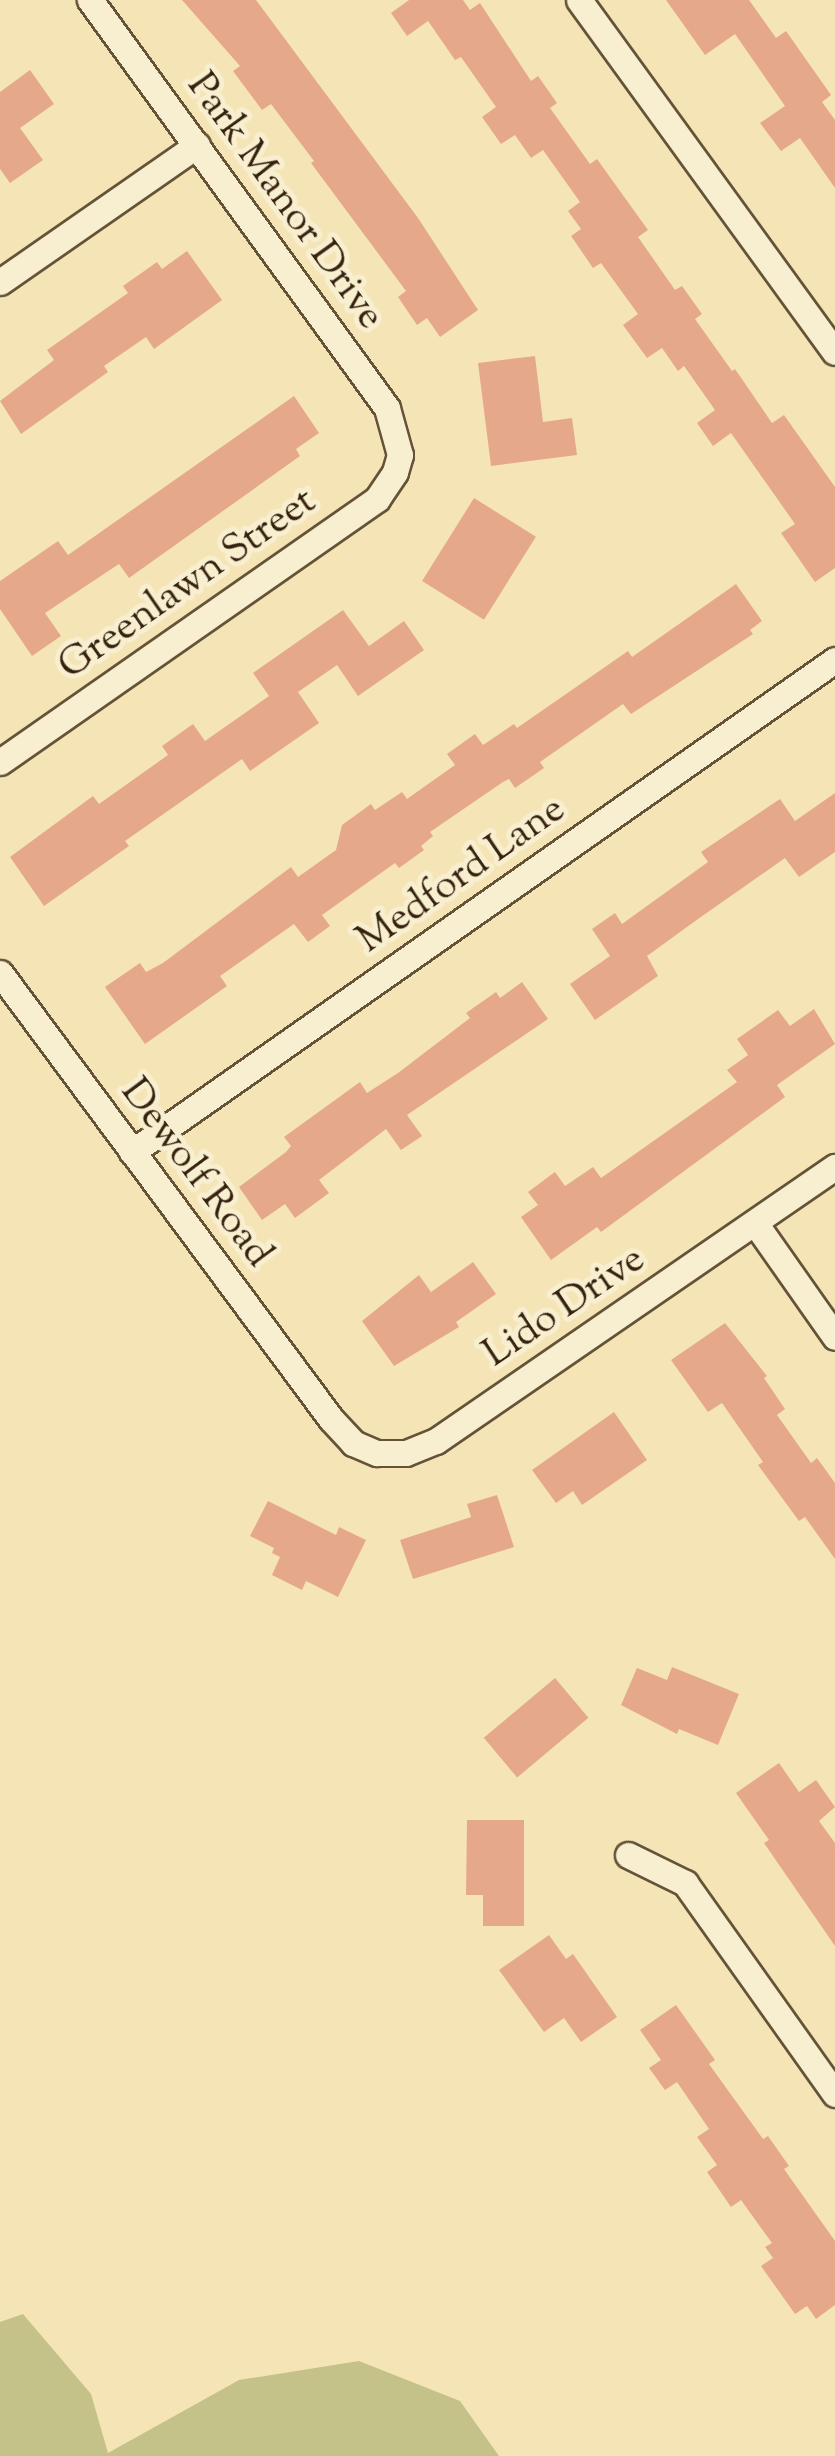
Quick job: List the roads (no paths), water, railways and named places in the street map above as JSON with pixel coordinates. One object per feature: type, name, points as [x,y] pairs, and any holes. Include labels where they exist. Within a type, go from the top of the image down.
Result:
[{"type":"street","name":"Park Manor Drive","points":[[90,0],[387,408],[400,455]]},
{"type":"street","points":[[579,0],[835,352]]},
{"type":"street","points":[[0,282],[197,145]]},
{"type":"street","name":"Greenlawn Street","points":[[0,762],[376,498],[396,472],[400,455]]},
{"type":"street","name":"Medford Lane","points":[[132,1152],[835,660]]},
{"type":"street","name":"Dewolf Road","points":[[0,973],[331,1419]]},
{"type":"street","name":"Lido Drive","points":[[331,1419],[354,1443],[368,1450],[391,1454],[420,1450],[835,1167]]},
{"type":"street","points":[[756,1223],[835,1337]]},
{"type":"street","points":[[628,1855],[686,1883],[835,2094]]}]
